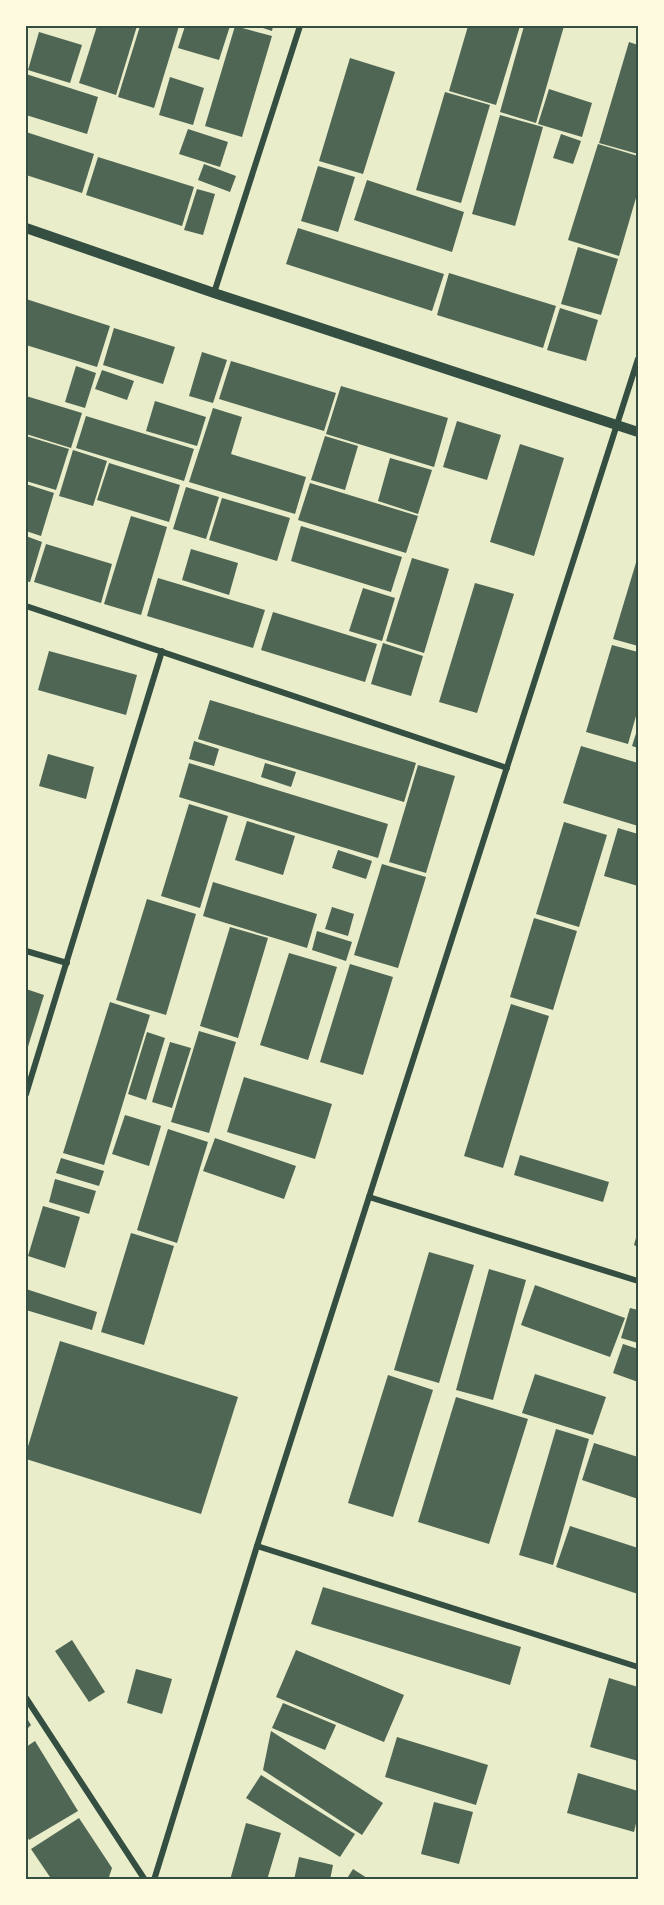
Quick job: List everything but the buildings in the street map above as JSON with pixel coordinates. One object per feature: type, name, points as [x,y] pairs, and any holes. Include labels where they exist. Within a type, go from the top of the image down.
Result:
[{"type":"street","points":[[214,293],[300,26]]},
{"type":"street","points":[[26,228],[214,293],[639,432]]},
{"type":"street","points":[[154,1880],[257,1546],[639,359]]},
{"type":"street","points":[[26,606],[507,768]]},
{"type":"street","points":[[26,1094],[162,651]]},
{"type":"street","points":[[26,951],[67,963]]},
{"type":"street","points":[[369,1197],[639,1281]]},
{"type":"street","points":[[257,1546],[639,1667]]},
{"type":"street","points":[[26,1698],[145,1880]]}]
